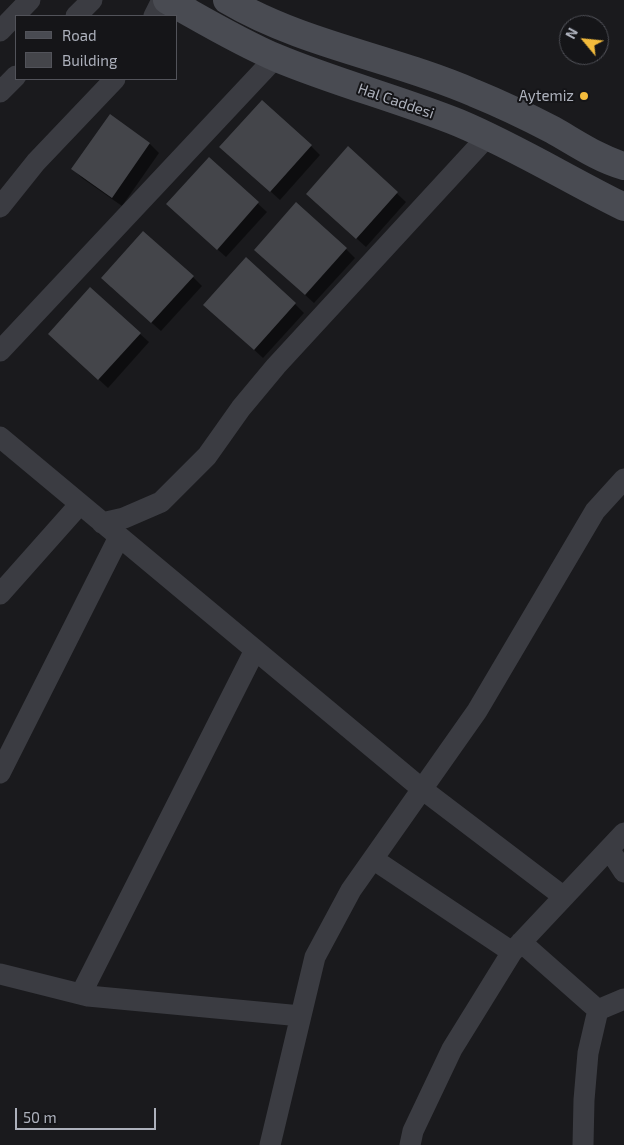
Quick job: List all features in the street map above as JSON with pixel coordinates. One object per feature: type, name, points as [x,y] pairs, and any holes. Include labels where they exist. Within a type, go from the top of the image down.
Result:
[{"type":"street","points":[[15,15],[30,0]]},
{"type":"street","points":[[77,15],[92,0]]},
{"type":"street","points":[[154,15],[162,0]]},
{"type":"street","name":"Hal Caddesi","points":[[167,0],[231,36],[276,58],[461,124],[536,159],[593,192],[624,207]]},
{"type":"street","points":[[234,2],[276,25],[411,68],[474,93],[551,129],[610,162],[624,166]]},
{"type":"street","points":[[0,31],[15,16]]},
{"type":"street","points":[[0,351],[276,58]]},
{"type":"street","points":[[0,92],[15,77]]},
{"type":"street","points":[[0,207],[36,162],[115,80]]},
{"type":"street","points":[[102,523],[124,518],[161,502],[207,456],[241,408],[276,366],[487,137]]},
{"type":"street","points":[[0,437],[422,789],[564,897]]},
{"type":"street","points":[[270,1145],[315,957],[351,890],[477,711],[595,511],[624,479]]},
{"type":"street","points":[[0,594],[80,504]]},
{"type":"street","points":[[0,773],[119,537]]},
{"type":"street","points":[[82,994],[255,650]]},
{"type":"street","points":[[410,1145],[414,1131],[452,1049],[517,947],[624,834]]},
{"type":"street","points":[[609,849],[624,872]]},
{"type":"street","points":[[372,859],[517,947],[598,1010]]},
{"type":"street","points":[[0,974],[82,994],[301,1016]]},
{"type":"street","points":[[598,1010],[624,999]]},
{"type":"street","points":[[583,1145],[588,1053],[598,1010]]},
{"type":"building","points":[[262,100],[312,145],[270,192],[219,147]]},
{"type":"building","points":[[110,114],[150,143],[112,198],[71,169]]},
{"type":"building","points":[[348,146],[398,192],[356,239],[306,194]]},
{"type":"building","points":[[209,157],[259,202],[217,250],[166,204]]},
{"type":"building","points":[[296,202],[347,248],[305,295],[254,250]]},
{"type":"building","points":[[143,231],[194,276],[151,323],[101,278]]},
{"type":"building","points":[[246,257],[296,303],[254,350],[203,305]]},
{"type":"building","points":[[90,287],[141,333],[98,380],[48,334]]},
{"type":"place","name":"Aytemiz","points":[[584,96]]}]
